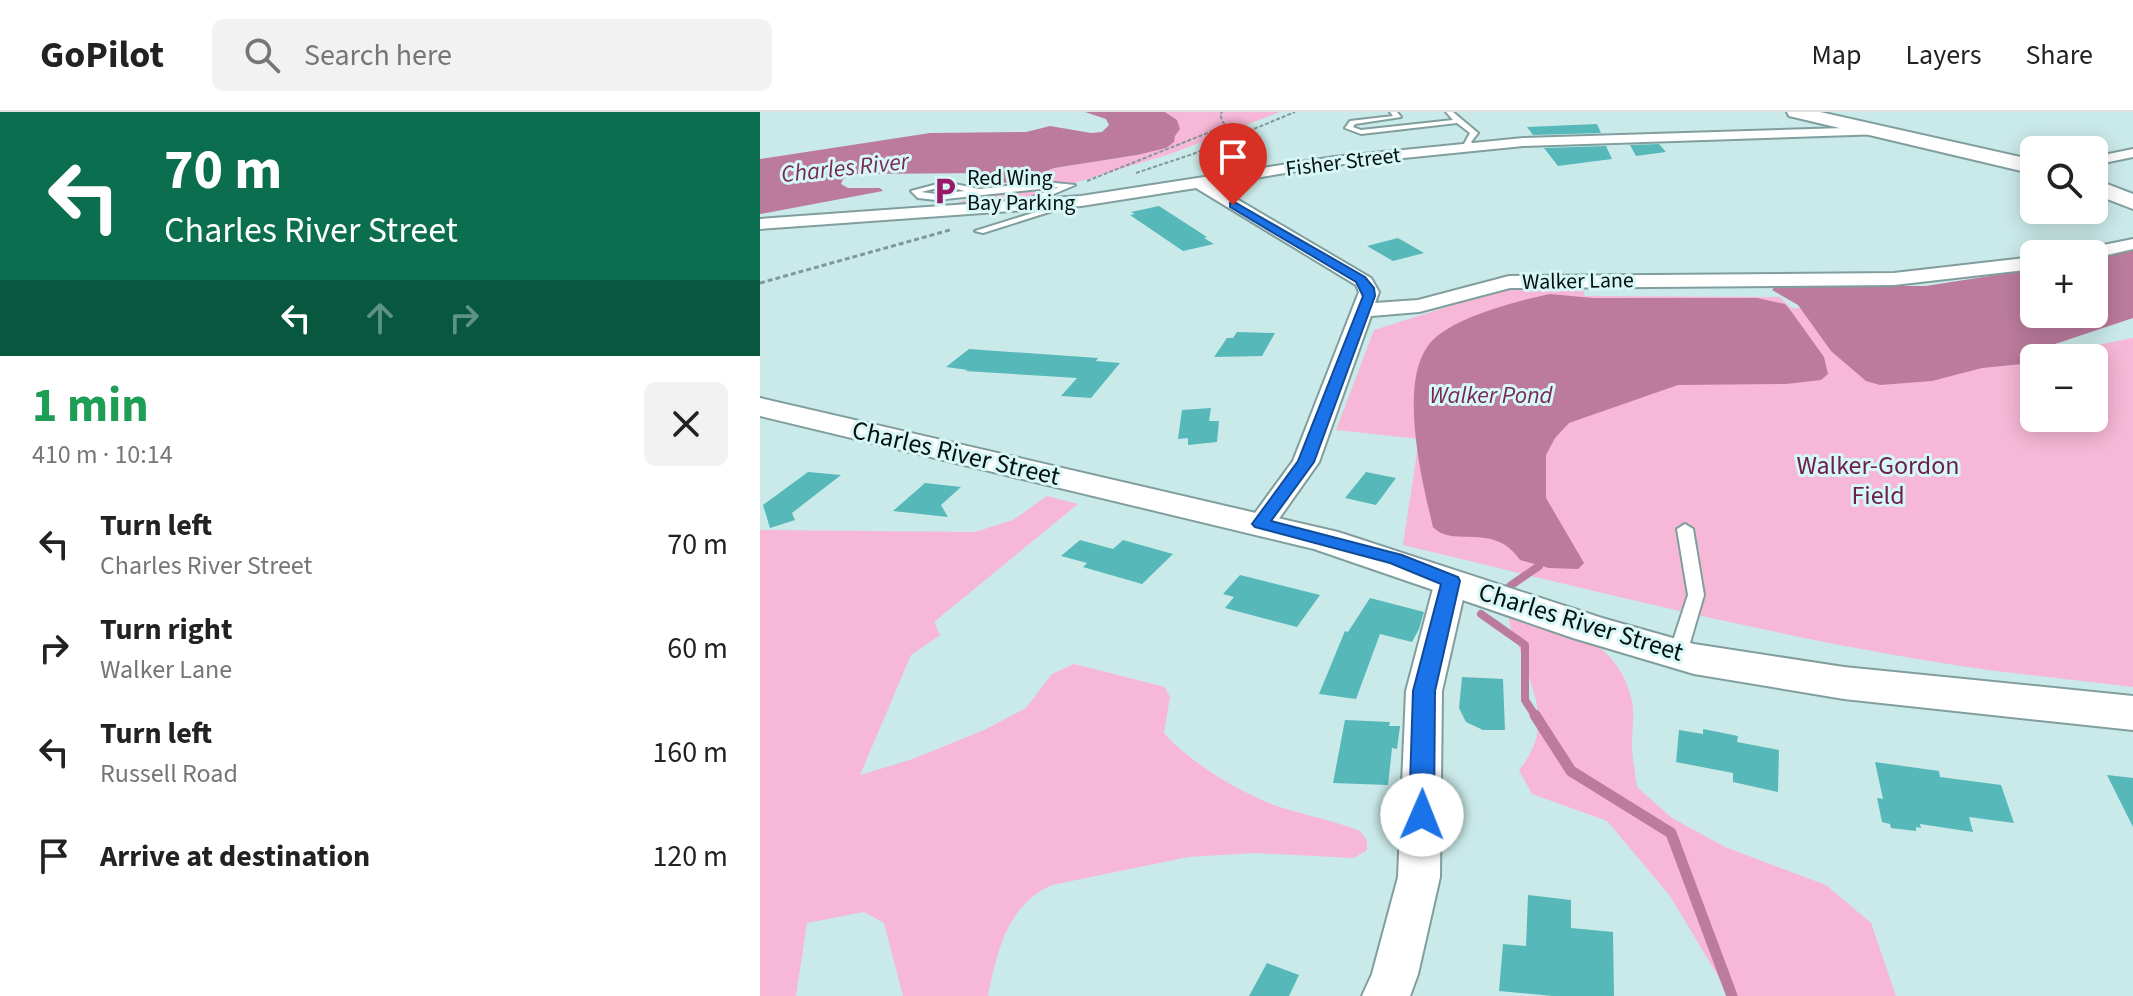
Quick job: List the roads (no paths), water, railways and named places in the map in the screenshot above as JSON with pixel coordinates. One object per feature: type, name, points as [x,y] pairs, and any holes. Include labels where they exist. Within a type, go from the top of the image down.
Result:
[{"type":"main road","points":[[1796,112],[1838,127],[1878,131],[2020,164]]},
{"type":"main road","points":[[2108,192],[2133,202]]},
{"type":"street","name":"Fisher Street","points":[[760,224],[1081,201],[1334,161],[1473,147],[1562,140],[1712,137],[1838,127]]},
{"type":"street","points":[[2108,158],[2133,153]]},
{"type":"street","points":[[1199,183],[1364,282],[1369,292],[1306,462],[1261,524]]},
{"type":"street","points":[[2108,249],[2133,244]]},
{"type":"street","name":"Walker Lane","points":[[1363,310],[1419,306],[1509,282],[1894,279],[2020,265]]},
{"type":"street","name":"Charles River Street","points":[[760,407],[1261,524],[1396,559],[1451,581],[1641,644],[1747,670],[2133,713]]},
{"type":"street","points":[[1386,996],[1395,974],[1419,877],[1424,691],[1451,581]]},
{"type":"lane","points":[[1424,115],[1450,112],[1474,133],[1467,142],[1473,147]]},
{"type":"lane","points":[[1411,116],[1396,114],[1348,125],[1361,132],[1458,121]]},
{"type":"lane","points":[[976,191],[945,184],[915,191],[921,196],[936,197],[1059,183],[1071,186],[1018,206]]},
{"type":"lane","points":[[980,231],[1081,201]]},
{"type":"lane","points":[[1678,653],[1696,595],[1685,529]]},
{"type":"water","name":"Charles River","points":[[1085,112],[1165,112],[1177,120],[1180,129],[1174,142],[1166,148],[1054,168],[1015,183],[979,182],[1003,175],[993,173],[854,174],[843,179],[841,184],[848,188],[880,188],[883,191],[760,214],[760,159],[930,133],[1026,132],[1050,126],[1091,133],[1102,132],[1109,125],[1106,119]]},
{"type":"water","points":[[2133,247],[2133,318],[2108,326],[2108,253]]},
{"type":"water","points":[[2020,271],[2020,328],[2103,328],[2055,344],[2020,344],[2020,364],[1982,368],[1932,381],[1880,385],[1866,381],[1831,351],[1798,305],[1772,290],[1776,286],[1926,286]]},
{"type":"water","name":"Walker Pond","points":[[1550,294],[1593,298],[1757,298],[1785,304],[1824,357],[1828,374],[1821,380],[1786,384],[1678,385],[1569,423],[1555,438],[1546,455],[1546,498],[1584,563],[1578,569],[1549,568],[1520,560],[1510,548],[1498,541],[1452,536],[1433,527],[1415,432],[1415,380],[1421,359],[1431,342],[1441,333],[1487,311]]},
{"type":"waterway","points":[[1510,586],[1539,566]]},
{"type":"waterway","points":[[1481,614],[1525,645],[1525,700],[1536,717]]},
{"type":"waterway","points":[[1535,715],[1571,771],[1671,833],[1732,996]]},
{"type":"place","name":"Red Wing Bay Parking","points":[[945,191]]},
{"type":"park label","name":"Walker-Gordon Field","points":[[1878,480]]}]
